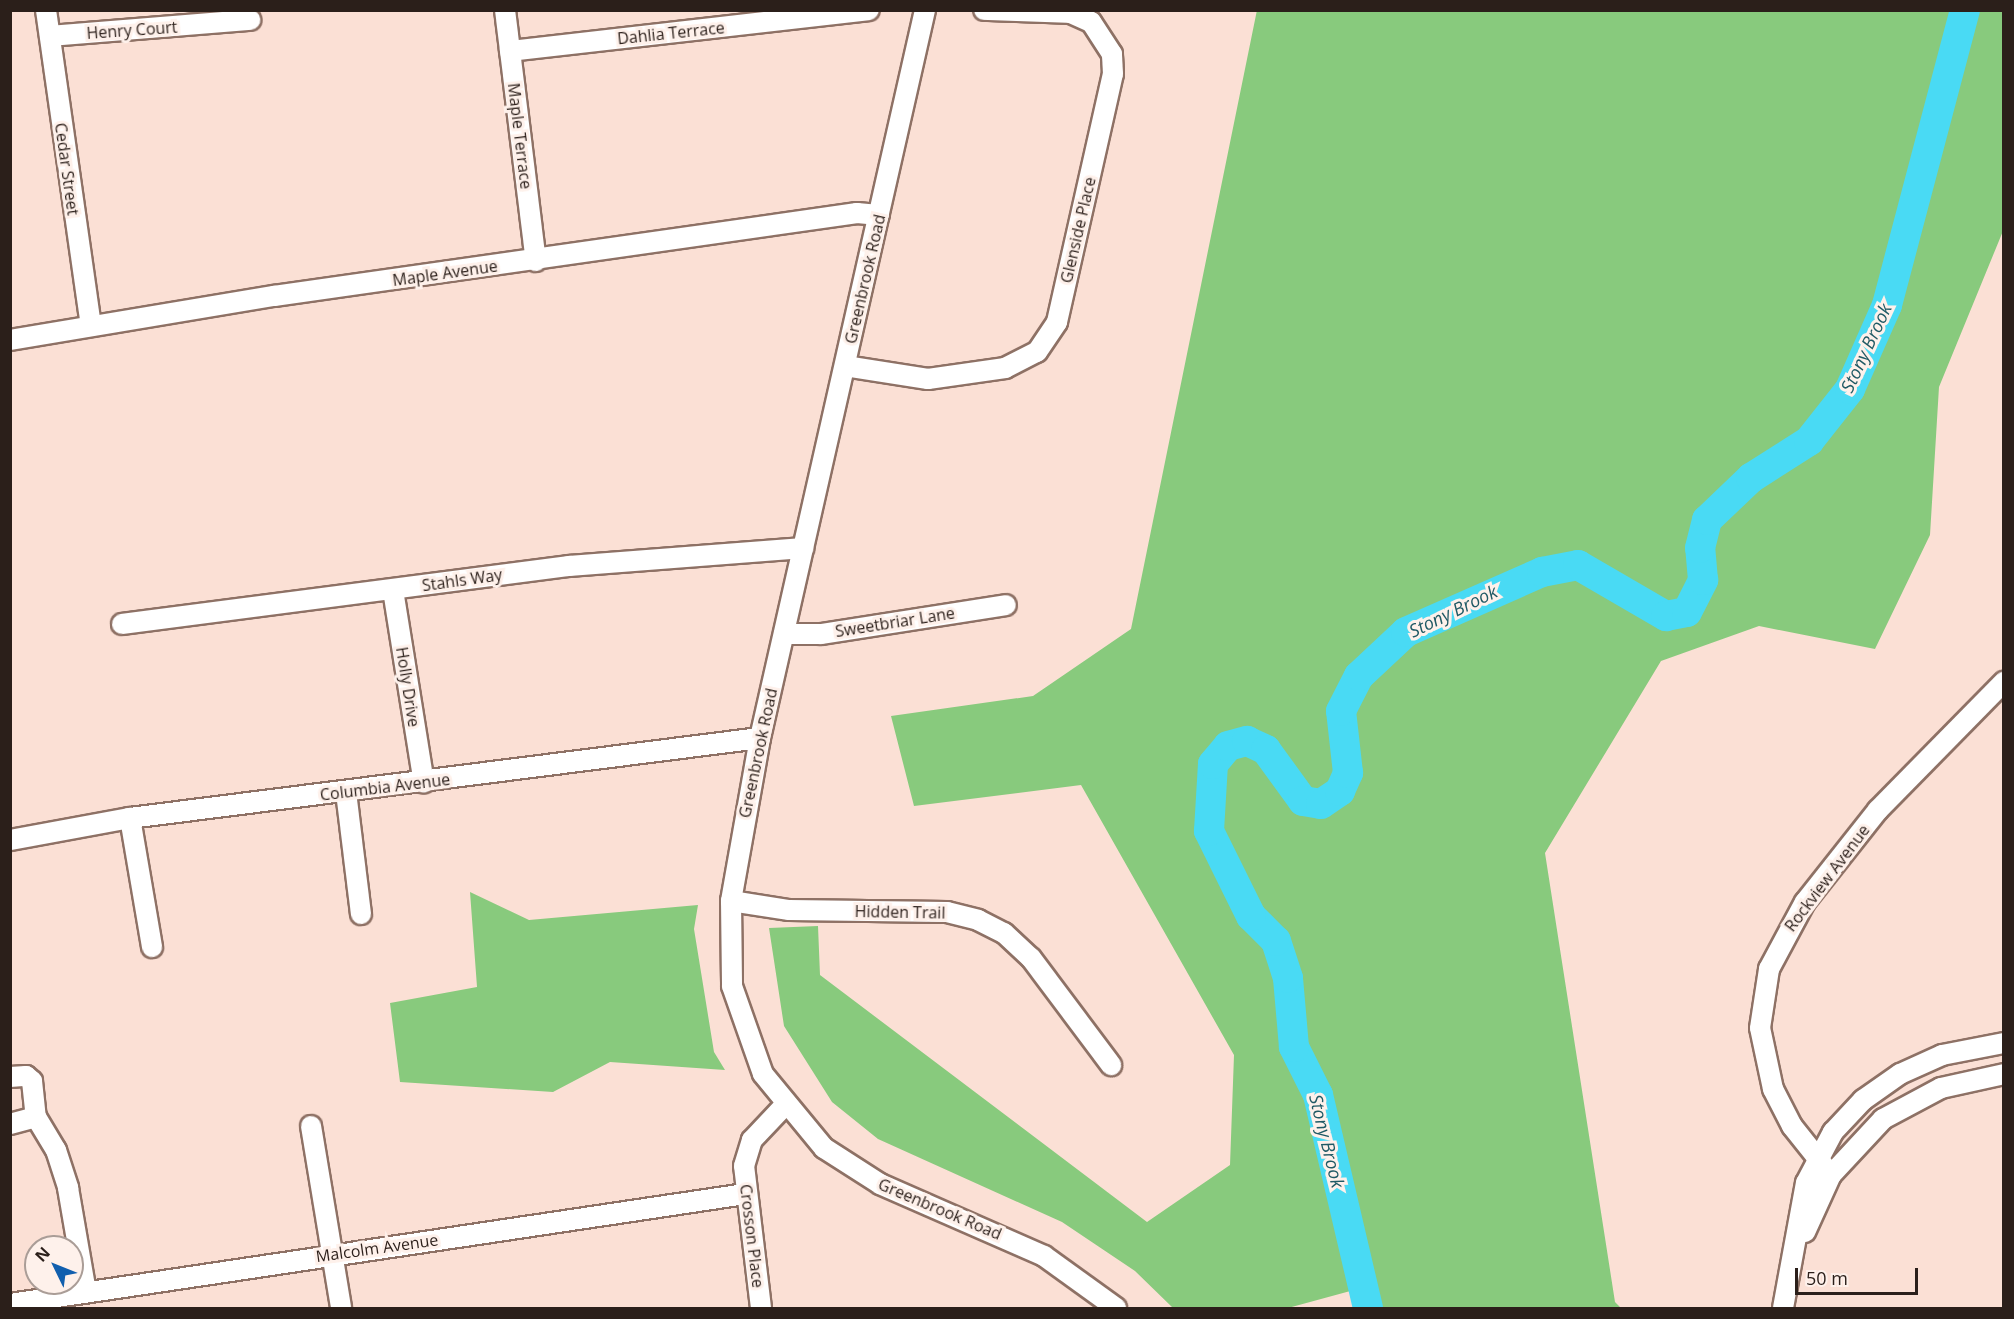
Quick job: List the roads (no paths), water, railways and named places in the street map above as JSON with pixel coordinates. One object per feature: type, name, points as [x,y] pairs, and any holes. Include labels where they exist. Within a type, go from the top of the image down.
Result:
[{"type":"street","name":"Cedar Street","points":[[46,10],[91,326]]},
{"type":"street","name":"Maple Terrace","points":[[505,10],[536,261]]},
{"type":"street","name":"Dahlia Terrace","points":[[510,51],[869,10]]},
{"type":"street","name":"Greenbrook Road","points":[[925,10],[760,738],[730,901],[728,951],[735,1004],[754,1057],[784,1106],[849,1167],[1044,1256],[1116,1308]]},
{"type":"street","name":"Glenside Place","points":[[845,366],[928,379],[1005,368],[1037,352],[1058,322],[1113,74],[1112,54],[1091,22],[1071,13],[984,10]]},
{"type":"street","name":"Henry Court","points":[[50,36],[250,20]]},
{"type":"street","name":"Maple Avenue","points":[[10,340],[91,326],[856,213],[879,215]]},
{"type":"street","name":"Stahls Way","points":[[122,624],[569,566],[803,548]]},
{"type":"street","name":"Holly Drive","points":[[393,590],[424,783]]},
{"type":"street","name":"Sweetbriar Lane","points":[[784,634],[821,634],[1006,605]]},
{"type":"street","name":"Rockview Avenue","points":[[1831,1176],[1779,1104],[1764,1057],[1760,1013],[1774,955],[1804,902],[1878,810],[2004,682]]},
{"type":"street","name":"Columbia Avenue","points":[[10,840],[130,818],[424,783],[760,738]]},
{"type":"street","points":[[346,792],[361,914]]},
{"type":"street","points":[[130,818],[152,947]]},
{"type":"street","name":"Hidden Trail","points":[[730,901],[789,910],[947,912],[978,920],[1004,933],[1030,958],[1111,1065]]},
{"type":"street","points":[[1783,1308],[1802,1199],[1817,1157],[1847,1116],[1887,1082],[1942,1055],[2004,1043]]},
{"type":"street","points":[[1789,1277],[1831,1176],[1862,1137],[1894,1112],[1941,1088],[2004,1074]]},
{"type":"street","points":[[10,1077],[26,1076],[32,1082],[36,1117],[56,1150],[68,1188],[86,1292]]},
{"type":"street","name":"Crosson Place","points":[[761,1308],[745,1194],[748,1149],[784,1106]]},
{"type":"street","points":[[10,1124],[36,1117]]},
{"type":"street","points":[[310,1126],[341,1308]]},
{"type":"street","name":"Malcolm Avenue","points":[[10,1304],[745,1194]]},
{"type":"waterway","name":"Stony Brook","points":[[1368,1308],[1318,1095],[1294,1047],[1288,978],[1276,941],[1251,916],[1209,831],[1213,764],[1228,746],[1247,741],[1266,750],[1303,801],[1321,804],[1340,791],[1348,773],[1341,711],[1359,676],[1406,632],[1542,572],[1578,565],[1666,616],[1687,612],[1703,580],[1700,548],[1707,520],[1751,478],[1809,441],[1850,389],[1887,305],[1965,10]]}]
